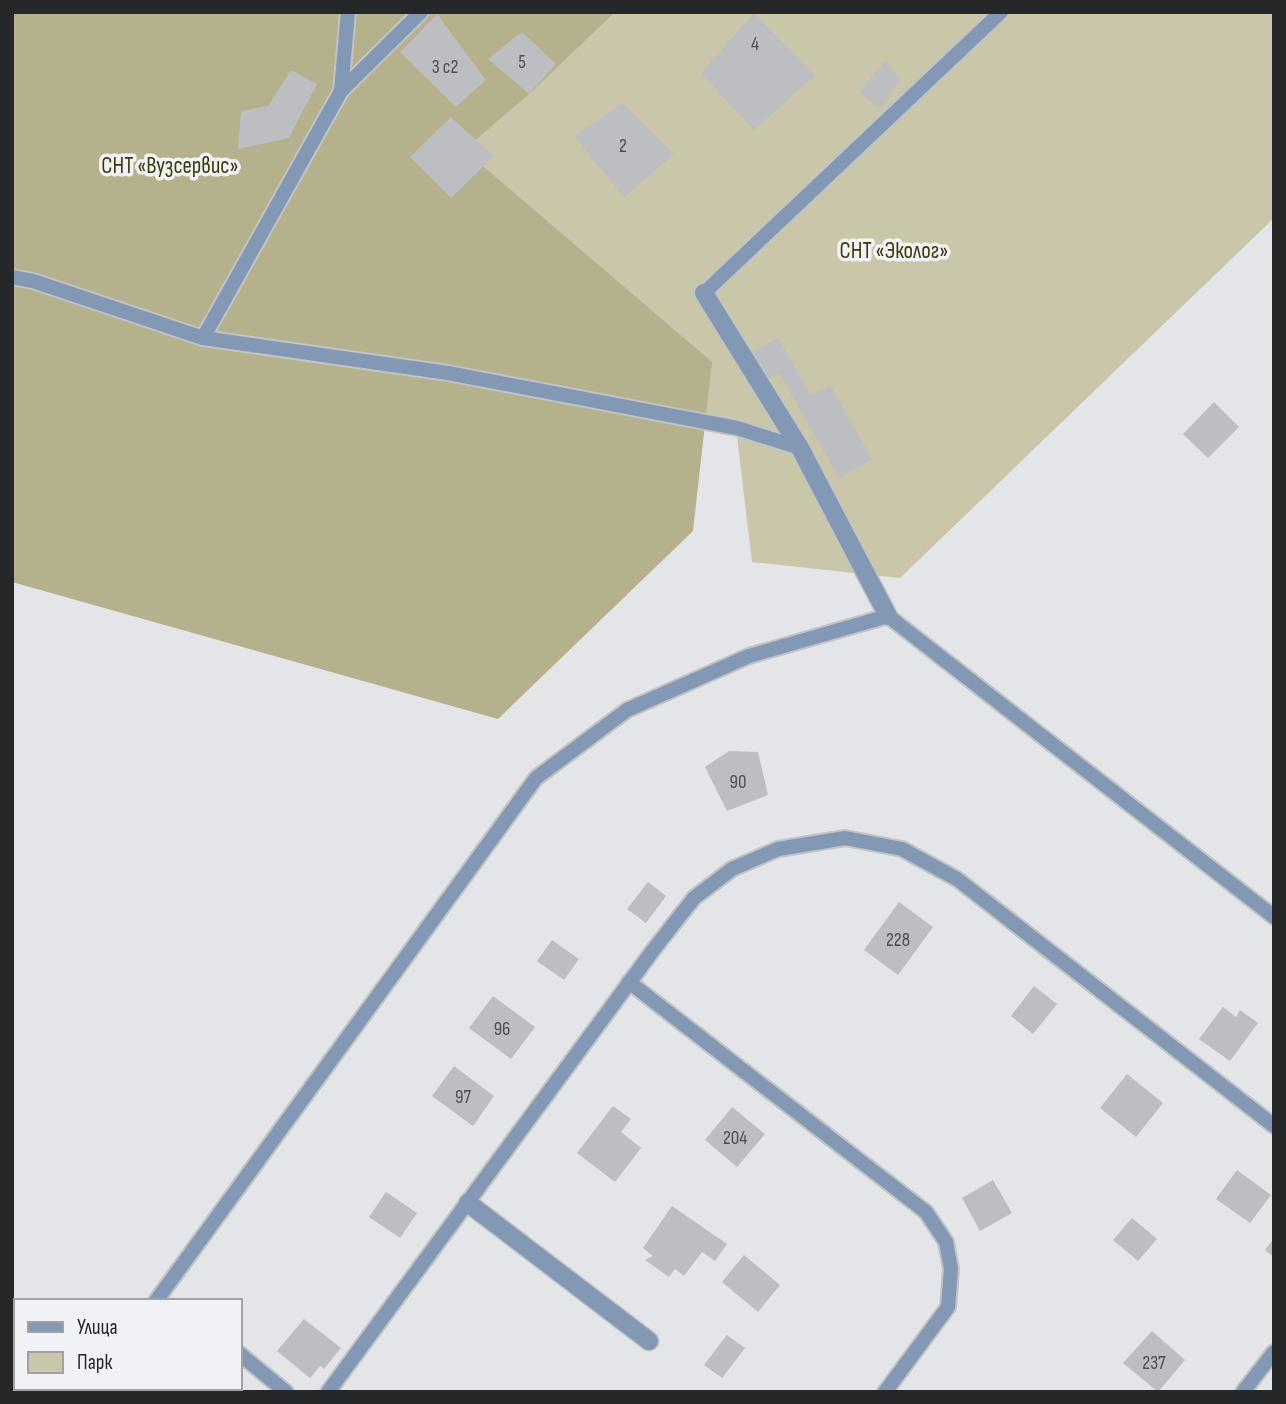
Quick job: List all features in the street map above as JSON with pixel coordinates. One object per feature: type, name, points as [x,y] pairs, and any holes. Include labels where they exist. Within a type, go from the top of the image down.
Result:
[{"type":"street","points":[[704,293],[800,448],[888,616]]},
{"type":"street","points":[[468,1203],[649,1341]]},
{"type":"lane","points":[[341,91],[348,12]]},
{"type":"lane","points":[[203,338],[341,91],[421,12]]},
{"type":"lane","points":[[704,293],[1001,12]]},
{"type":"lane","points":[[12,277],[33,281],[203,338],[448,373],[737,428],[800,448]]},
{"type":"lane","points":[[160,1296],[536,778],[627,710],[749,656],[888,616],[1274,917]]},
{"type":"lane","points":[[328,1392],[629,982],[694,898],[732,869],[778,849],[845,838],[902,849],[957,878],[1274,1126]]},
{"type":"lane","points":[[629,982],[926,1212],[946,1242],[951,1269],[948,1307],[885,1392]]},
{"type":"lane","points":[[1243,1392],[1274,1352]]},
{"type":"lane","points":[[242,1356],[286,1392]]},
{"type":"green space","name":"СНТ «Эколог»","points":[[12,12],[1274,12],[1274,218],[900,578],[752,562],[736,428],[203,338]]},
{"type":"green space","name":"СНТ «Вузсервис»","points":[[12,12],[615,12],[529,94],[464,150],[712,362],[693,531],[498,719],[12,582]]},
{"type":"building","points":[[754,13],[815,75],[754,130],[701,73]]},
{"type":"building","points":[[437,14],[486,80],[456,107],[400,52]]},
{"type":"building","points":[[522,32],[556,64],[529,94],[488,59]]},
{"type":"building","points":[[886,60],[900,80],[881,109],[859,92]]},
{"type":"building","points":[[291,70],[317,84],[289,138],[238,149],[241,111],[268,106]]},
{"type":"building","points":[[623,103],[674,154],[624,197],[574,136]]},
{"type":"building","points":[[451,117],[494,156],[451,198],[410,157]]},
{"type":"building","points":[[778,338],[811,396],[830,385],[872,459],[839,478],[779,373],[767,380],[752,353]]},
{"type":"building","points":[[1214,402],[1239,427],[1208,458],[1183,434]]},
{"type":"building","points":[[729,751],[758,752],[768,795],[727,811],[705,767]]},
{"type":"building","points":[[648,882],[666,896],[646,923],[627,909]]},
{"type":"building","points":[[899,902],[933,927],[898,975],[864,950]]},
{"type":"building","points":[[552,940],[579,959],[564,980],[537,961]]},
{"type":"building","points":[[1034,986],[1057,1004],[1033,1034],[1011,1016]]},
{"type":"building","points":[[493,996],[535,1027],[511,1059],[469,1028]]},
{"type":"building","points":[[1223,1007],[1236,1017],[1240,1010],[1258,1023],[1230,1061],[1199,1039]]},
{"type":"building","points":[[454,1066],[494,1096],[473,1126],[432,1096]]},
{"type":"building","points":[[1127,1074],[1163,1103],[1136,1137],[1100,1108]]},
{"type":"building","points":[[613,1106],[631,1119],[621,1132],[641,1148],[615,1182],[577,1153]]},
{"type":"building","points":[[732,1107],[765,1134],[737,1167],[705,1140]]},
{"type":"building","points":[[1237,1170],[1271,1195],[1250,1223],[1216,1199]]},
{"type":"building","points":[[993,1180],[1012,1213],[980,1231],[962,1198]]},
{"type":"building","points":[[386,1192],[417,1213],[400,1238],[369,1217]]},
{"type":"building","points":[[672,1206],[727,1244],[715,1261],[702,1252],[684,1276],[675,1269],[669,1277],[645,1260],[653,1256],[643,1248]]},
{"type":"building","points":[[1132,1218],[1157,1239],[1138,1261],[1113,1240]]},
{"type":"building","points":[[1274,1238],[1274,1257],[1265,1250]]},
{"type":"building","points":[[744,1255],[780,1285],[758,1312],[722,1282]]},
{"type":"building","points":[[304,1319],[341,1348],[324,1369],[320,1366],[310,1378],[277,1351]]},
{"type":"building","points":[[1152,1331],[1185,1360],[1158,1392],[1123,1363]]},
{"type":"building","points":[[727,1335],[745,1348],[722,1378],[704,1365]]}]
